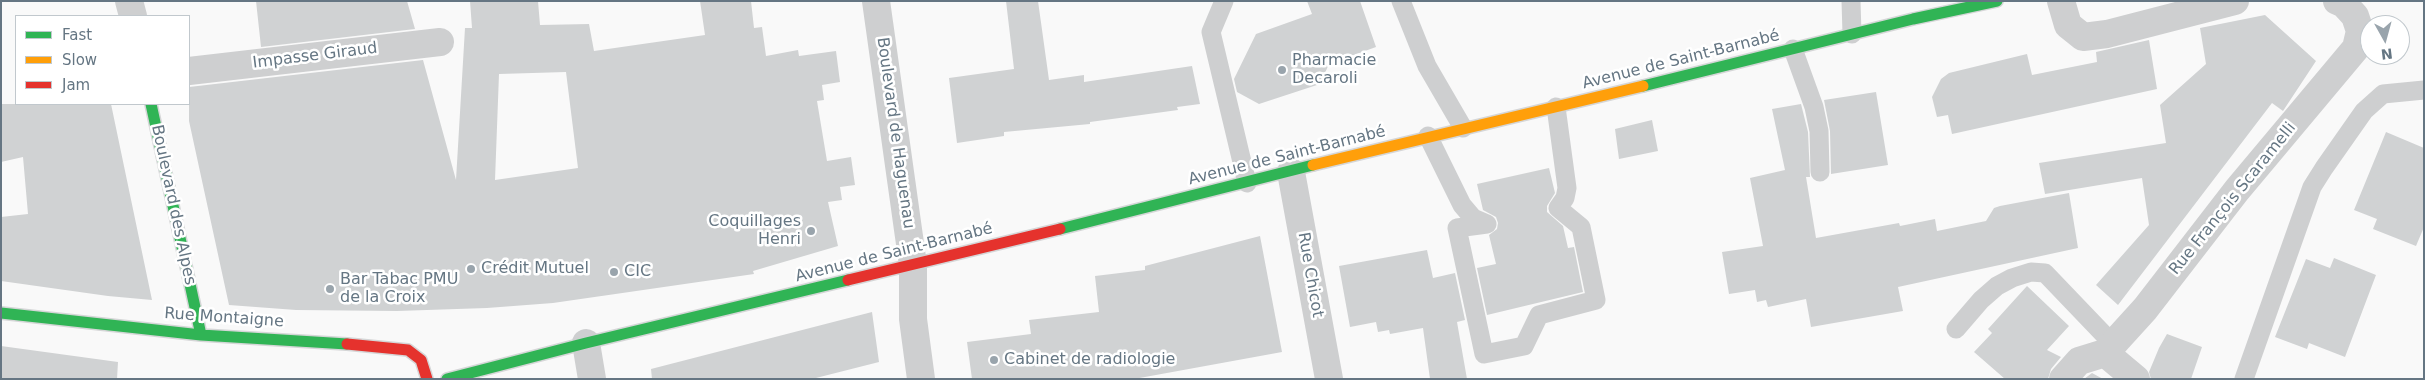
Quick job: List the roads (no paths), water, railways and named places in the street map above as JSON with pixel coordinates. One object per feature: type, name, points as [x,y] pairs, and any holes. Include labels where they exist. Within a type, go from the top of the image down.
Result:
[{"type":"main road","name":"Avenue de Saint-Barnabé","points":[[446,379],[586,343],[1247,183],[1428,136],[1794,49],[1852,34],[1916,10],[1997,1]]},
{"type":"main road","name":"Boulevard des Alpes","points":[[152,105],[201,335]]},
{"type":"main road","name":"Rue Montaigne","points":[[1,313],[201,335],[262,337],[408,350],[421,360],[427,379]]},
{"type":"street","points":[[129,1],[133,15]]},
{"type":"street","name":"Boulevard de Haguenau","points":[[876,1],[913,265],[913,319],[921,379]]},
{"type":"street","points":[[2061,1],[2068,25],[2083,37],[2107,34],[2235,1]]},
{"type":"street","name":"Rue François Scaramelli","points":[[2119,365],[2145,309],[2238,190],[2356,48],[2360,31],[2355,16],[2344,4],[2337,1]]},
{"type":"street","name":"Impasse Giraud","points":[[190,71],[440,42]]},
{"type":"street","name":"Rue Chicot","points":[[1291,172],[1329,379]]},
{"type":"street","points":[[586,343],[592,379]]},
{"type":"street","points":[[2064,379],[2079,361],[2119,365]]},
{"type":"lane","points":[[1224,1],[1211,32],[1247,183]]},
{"type":"lane","points":[[1401,1],[1427,66],[1463,128]]},
{"type":"lane","points":[[1851,1],[1852,34]]},
{"type":"lane","points":[[1794,49],[1817,123],[1820,172]]},
{"type":"lane","points":[[2244,379],[2316,181],[2364,111],[2382,94],[2424,90]]},
{"type":"lane","points":[[1428,136],[1462,205],[1473,218],[1487,224],[1457,228],[1484,354],[1524,346],[1539,315],[1596,300],[1581,226],[1558,208],[1565,198],[1567,188],[1556,107]]},
{"type":"lane","points":[[1956,329],[1981,300],[1997,286],[2012,278],[2031,272],[2045,273],[2119,365]]},
{"type":"place","name":"Pharmacie Decaroli","points":[[1282,70]]},
{"type":"place","name":"Coquillages Henri","points":[[811,231]]},
{"type":"place","name":"Crédit Mutuel","points":[[471,269]]},
{"type":"place","name":"CIC","points":[[614,272]]},
{"type":"place","name":"Bar Tabac PMU de la Croix","points":[[330,289]]},
{"type":"place","name":"Cabinet de radiologie","points":[[994,360]]}]
